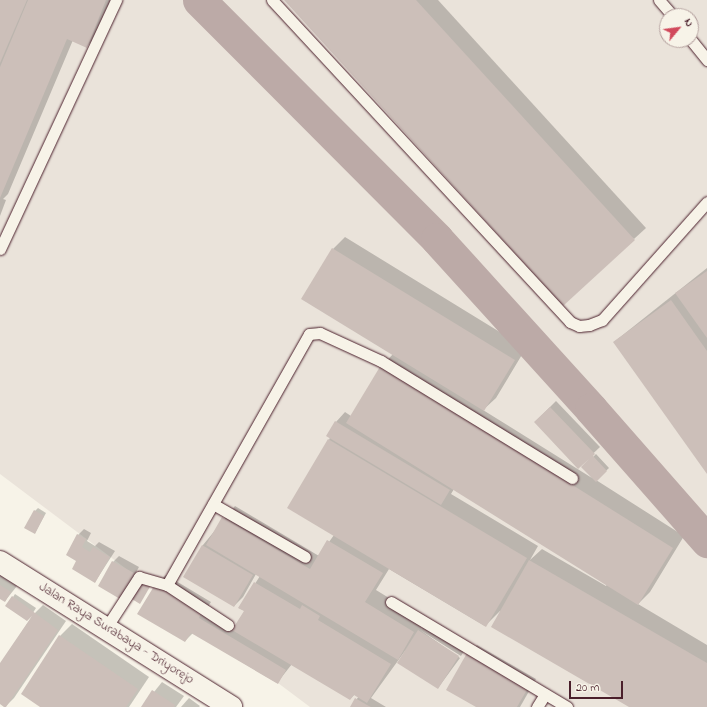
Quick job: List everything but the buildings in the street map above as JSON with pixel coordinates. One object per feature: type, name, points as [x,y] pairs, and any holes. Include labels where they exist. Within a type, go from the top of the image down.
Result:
[{"type":"main road","name":"Jalan Raya Surabaya - Driyorejo","points":[[0,562],[231,707]]},
{"type":"lane","points":[[0,248],[116,0]]},
{"type":"lane","points":[[272,0],[570,322],[579,326],[589,325],[602,320],[707,202]]},
{"type":"lane","points":[[659,0],[666,8]]},
{"type":"lane","points":[[697,48],[707,60]]},
{"type":"lane","points":[[167,585],[309,334],[320,333],[382,361],[572,478]]},
{"type":"lane","points":[[212,504],[304,557]]},
{"type":"lane","points":[[106,628],[137,577],[167,585],[228,625]]},
{"type":"lane","points":[[391,602],[567,707]]},
{"type":"lane","points":[[537,707],[545,694]]},
{"type":"shaded area","points":[[0,0],[707,0],[707,707],[310,707],[0,474]]},
{"type":"waterway","points":[[199,0],[437,239],[591,409],[707,541]]}]
